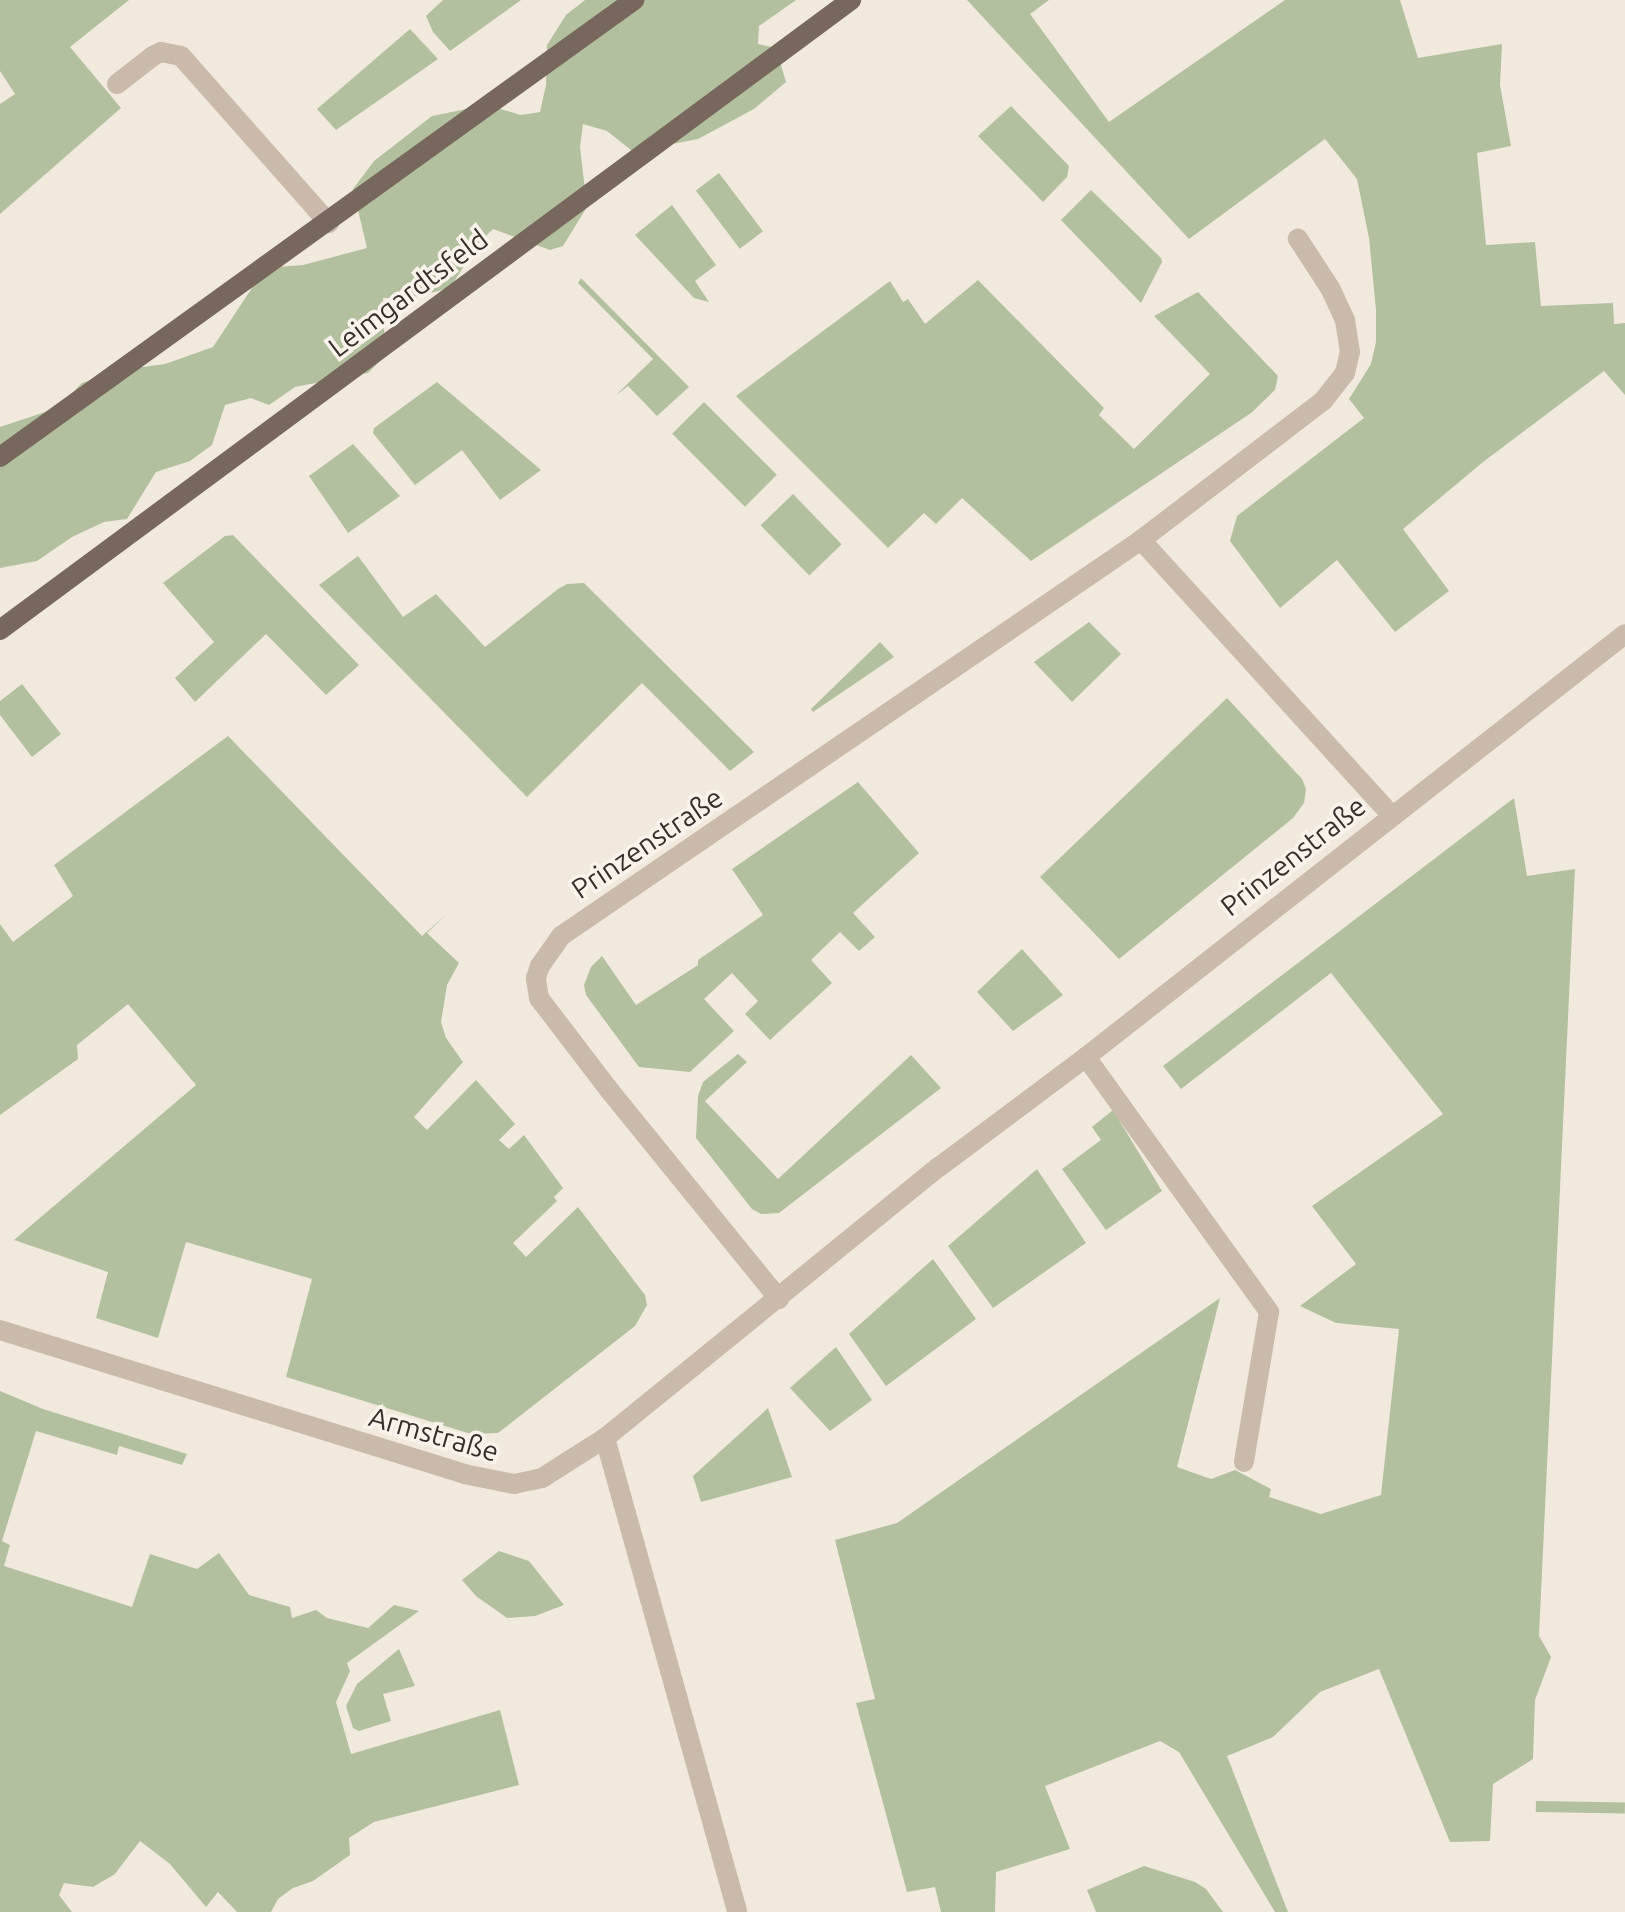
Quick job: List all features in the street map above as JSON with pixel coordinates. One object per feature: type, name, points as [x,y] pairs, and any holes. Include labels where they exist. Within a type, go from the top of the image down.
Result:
[{"type":"main road","points":[[0,457],[329,223],[634,0]]},
{"type":"main road","name":"Leimgardtsfeld","points":[[0,630],[851,0]]},
{"type":"street","points":[[117,84],[161,52],[181,56],[194,67],[329,223]]},
{"type":"street","name":"Prinzenstraße","points":[[779,1299],[558,1025],[536,988],[540,966],[561,936],[1141,540],[1323,401],[1345,373],[1350,352],[1348,336],[1339,305],[1298,239]]},
{"type":"street","name":"Prinzenstraße","points":[[1141,540],[1391,815]]},
{"type":"street","name":"Prinzenstraße","points":[[605,1438],[939,1167],[1086,1057],[1625,634]]},
{"type":"street","points":[[1086,1057],[1269,1312],[1244,1462]]},
{"type":"street","name":"Armstraße","points":[[0,1330],[496,1482],[528,1483],[542,1478],[605,1438]]},
{"type":"street","points":[[605,1438],[737,1912]]},
{"type":"green space","points":[[0,0],[129,0],[70,47],[121,108],[0,214],[0,104],[15,94],[0,71]]},
{"type":"green space","points":[[443,0],[521,0],[450,51],[433,32],[426,16]]},
{"type":"green space","points":[[585,0],[796,0],[759,26],[758,44],[776,48],[786,82],[754,109],[698,139],[631,150],[607,131],[583,124],[580,147],[587,207],[563,246],[550,250],[493,229],[478,244],[450,288],[410,298],[383,298],[385,356],[368,373],[295,387],[269,405],[251,398],[225,405],[212,445],[190,461],[156,472],[127,519],[104,522],[72,537],[37,561],[0,568],[0,427],[57,408],[82,383],[120,370],[165,364],[213,347],[265,268],[303,265],[367,248],[353,189],[374,161],[432,116],[486,105],[521,115],[540,112],[546,85],[547,45],[566,15]]},
{"type":"green space","points":[[967,0],[1049,0],[1030,14],[1109,122],[1285,0],[1400,0],[1418,58],[1502,44],[1500,85],[1511,146],[1477,153],[1486,245],[1535,242],[1541,306],[1613,303],[1614,324],[1625,323],[1625,395],[1604,371],[1483,462],[1403,529],[1449,591],[1395,632],[1337,560],[1280,608],[1230,541],[1237,516],[1364,418],[1349,399],[1371,364],[1376,342],[1376,310],[1369,238],[1357,179],[1325,139],[1189,239]]},
{"type":"green space","points":[[410,29],[438,59],[336,130],[317,109]]},
{"type":"green space","points":[[1011,106],[1069,166],[1067,177],[1043,202],[978,136]]},
{"type":"green space","points":[[719,173],[763,231],[740,249],[696,190]]},
{"type":"green space","points":[[1091,190],[1161,258],[1162,262],[1141,303],[1061,220]]},
{"type":"green space","points":[[672,205],[716,265],[695,281],[709,302],[694,298],[635,235]]},
{"type":"green space","points":[[581,278],[689,387],[657,416],[628,386],[615,396],[653,359],[578,283]]},
{"type":"green space","points":[[978,280],[1104,408],[1099,415],[1134,449],[1210,374],[1154,316],[1198,292],[1278,376],[1275,390],[1251,413],[1031,561],[962,498],[936,524],[924,513],[888,548],[736,396],[890,281],[903,302],[908,299],[925,324]]},
{"type":"green space","points":[[437,382],[541,470],[500,500],[462,450],[415,485],[373,433],[374,428]]},
{"type":"green space","points":[[704,402],[777,475],[745,507],[672,434]]},
{"type":"green space","points":[[353,444],[400,496],[348,533],[309,476]]},
{"type":"green space","points":[[793,494],[842,544],[809,576],[761,525]]},
{"type":"green space","points":[[233,535],[359,665],[326,695],[266,634],[195,702],[175,678],[214,642],[163,583],[225,536]]},
{"type":"green space","points":[[358,556],[403,617],[436,594],[485,647],[558,589],[567,584],[584,583],[754,752],[730,771],[642,683],[527,797],[319,585]]},
{"type":"green space","points":[[1089,622],[1121,654],[1072,702],[1034,662]]},
{"type":"green space","points":[[880,642],[894,657],[813,712],[811,709]]},
{"type":"green space","points":[[22,684],[61,734],[32,757],[0,715],[0,701]]},
{"type":"green space","points":[[1227,698],[1302,779],[1306,789],[1304,803],[1293,818],[1119,959],[1040,877]]},
{"type":"green space","points":[[228,736],[422,936],[447,914],[427,933],[459,963],[447,985],[441,1022],[446,1038],[463,1062],[414,1117],[427,1130],[476,1080],[515,1124],[499,1140],[509,1149],[524,1135],[563,1188],[554,1197],[557,1201],[513,1243],[526,1257],[578,1207],[645,1295],[647,1305],[635,1326],[498,1433],[471,1434],[286,1377],[312,1279],[186,1242],[158,1338],[96,1318],[108,1272],[14,1240],[196,1085],[128,1004],[77,1045],[78,1059],[0,1115],[0,924],[13,942],[73,896],[54,865]]},
{"type":"green space","points":[[858,782],[919,853],[853,913],[875,937],[859,951],[840,932],[811,960],[832,983],[770,1040],[745,1014],[758,1001],[732,973],[704,999],[734,1031],[690,1072],[639,1067],[586,995],[584,985],[591,967],[602,956],[636,1005],[698,965],[698,960],[763,915],[732,869]]},
{"type":"green space","points":[[1514,798],[1527,876],[1575,869],[1539,1636],[1551,1657],[1535,1700],[1533,1759],[1493,1784],[1490,1841],[1450,1842],[1379,1669],[1320,1692],[1273,1737],[1227,1756],[1288,1912],[1275,1912],[1179,1752],[1160,1741],[1045,1786],[1070,1849],[996,1872],[995,1912],[941,1912],[935,1887],[907,1892],[856,1703],[875,1699],[835,1540],[897,1523],[1220,1298],[1177,1467],[1211,1479],[1235,1470],[1271,1489],[1269,1497],[1321,1514],[1381,1495],[1399,1329],[1336,1323],[1300,1306],[1356,1264],[1312,1206],[1443,1114],[1331,973],[1181,1089],[1163,1066]]},
{"type":"green space","points":[[1022,949],[1063,995],[1013,1031],[977,992]]},
{"type":"green space","points":[[738,1054],[747,1062],[705,1101],[778,1179],[911,1055],[941,1088],[779,1213],[761,1214],[752,1209],[696,1138],[698,1096],[703,1082]]},
{"type":"green space","points":[[1113,1110],[1162,1191],[1106,1230],[1062,1169],[1101,1140],[1092,1127]]},
{"type":"green space","points":[[1037,1169],[1086,1243],[993,1308],[948,1246]]},
{"type":"green space","points":[[933,1259],[976,1319],[886,1386],[849,1334]]},
{"type":"green space","points":[[836,1347],[872,1400],[830,1431],[790,1388]]},
{"type":"green space","points":[[0,1391],[43,1409],[187,1454],[182,1465],[119,1446],[117,1455],[36,1431],[2,1541],[10,1545],[4,1566],[132,1607],[150,1554],[197,1569],[219,1553],[249,1595],[290,1607],[292,1618],[316,1610],[327,1618],[368,1628],[394,1605],[419,1611],[347,1663],[350,1671],[336,1702],[351,1754],[500,1710],[519,1785],[374,1822],[349,1838],[350,1855],[313,1881],[293,1888],[278,1899],[271,1912],[237,1912],[218,1892],[206,1907],[170,1864],[140,1841],[115,1874],[93,1887],[64,1883],[59,1895],[72,1912],[0,1912]]},
{"type":"green space","points":[[768,1408],[792,1477],[701,1502],[693,1476]]},
{"type":"green space","points":[[499,1551],[529,1561],[564,1605],[535,1616],[507,1618],[476,1596],[462,1580]]},
{"type":"green space","points":[[399,1649],[415,1686],[383,1694],[391,1721],[359,1731],[353,1728],[346,1706],[357,1684]]},
{"type":"green space","points":[[1536,1801],[1625,1803],[1625,1814],[1536,1812]]},
{"type":"green space","points":[[1144,1866],[1195,1882],[1206,1889],[1223,1912],[1096,1912],[1087,1890]]}]
